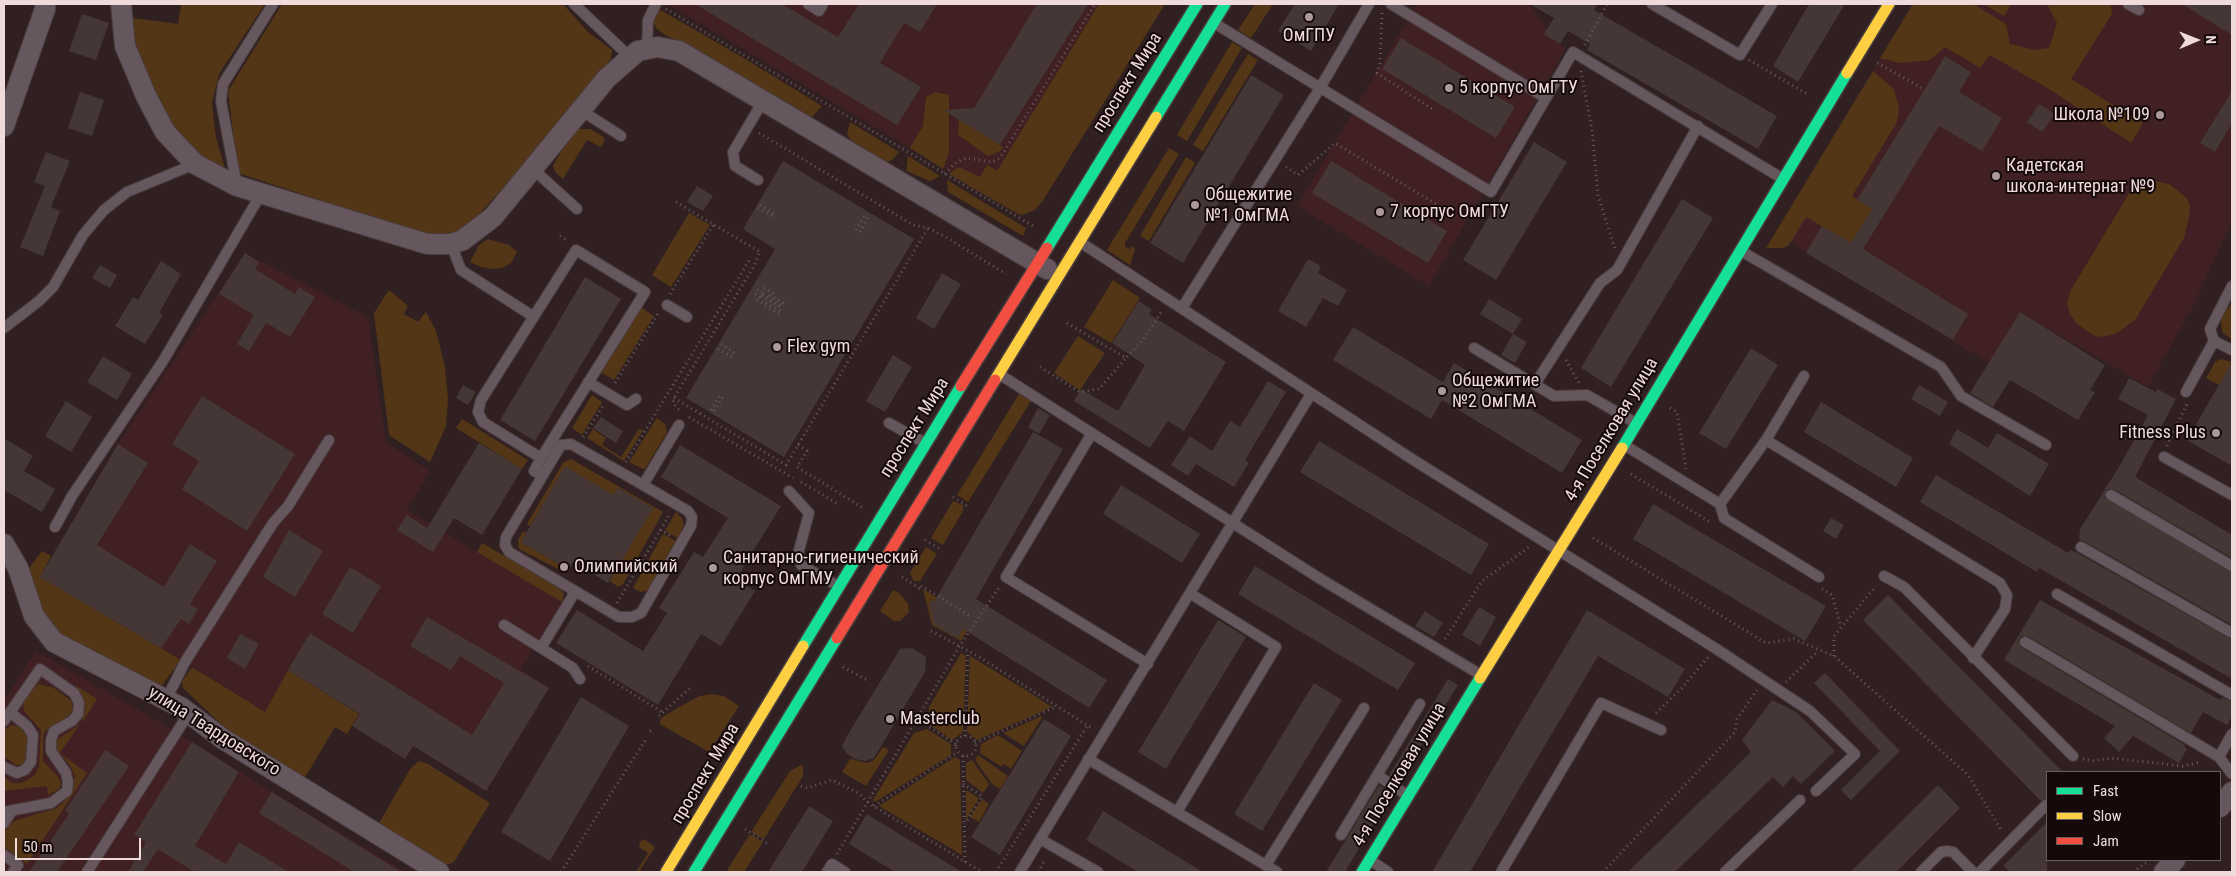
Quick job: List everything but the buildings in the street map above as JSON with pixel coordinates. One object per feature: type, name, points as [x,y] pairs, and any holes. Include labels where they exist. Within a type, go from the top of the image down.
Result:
[{"type":"main road","name":"проспект Мира","points":[[694,872],[868,563],[926,443],[1197,4]]},
{"type":"main road","name":"проспект Мира","points":[[666,872],[839,587],[868,563],[998,373],[1225,4]]},
{"type":"main road","name":"4-я Поселковая улица","points":[[1362,872],[1482,675],[1560,553],[1623,444],[1889,4]]},
{"type":"street","points":[[4,126],[45,4]]},
{"type":"street","points":[[121,4],[125,46],[146,96],[165,132],[195,164],[237,186],[427,244],[451,244],[464,240],[493,217],[582,111],[607,78],[638,53],[679,51],[1058,275]]},
{"type":"street","name":"улица Твардовского","points":[[4,544],[18,568],[34,616],[54,642],[189,713],[223,739],[439,872]]},
{"type":"street","points":[[2221,806],[2232,792]]},
{"type":"lane","points":[[237,186],[221,101],[223,84],[273,4]]},
{"type":"lane","points":[[574,4],[638,53],[648,20],[656,4]]},
{"type":"lane","points":[[808,4],[819,11],[824,4]]},
{"type":"lane","points":[[1182,308],[1320,88],[1369,4]]},
{"type":"lane","points":[[1391,4],[1546,98]]},
{"type":"lane","points":[[1652,4],[1740,55],[1772,4]]},
{"type":"lane","points":[[2128,4],[2139,10]]},
{"type":"lane","points":[[1214,22],[1491,192],[1573,52],[1698,126],[1784,180]]},
{"type":"lane","points":[[758,180],[736,166],[733,152],[763,101]]},
{"type":"lane","points":[[582,111],[621,136]]},
{"type":"lane","points":[[1535,384],[1600,283],[1617,270],[1698,126]]},
{"type":"lane","points":[[4,328],[39,301],[53,287],[84,235],[104,210],[127,192],[195,164]]},
{"type":"lane","points":[[533,169],[577,209]]},
{"type":"lane","points":[[55,527],[72,496],[163,362],[261,194]]},
{"type":"lane","points":[[1079,241],[1539,540],[1715,648],[1810,711],[1855,754],[1816,790]]},
{"type":"lane","points":[[451,244],[461,270],[534,317]]},
{"type":"lane","points":[[541,458],[483,422],[478,412],[482,400],[576,250],[645,292],[541,458],[534,471],[542,476]]},
{"type":"lane","points":[[1740,250],[1941,367],[1961,396],[2046,445]]},
{"type":"lane","points":[[2232,286],[2210,329],[2214,341],[2232,350]]},
{"type":"lane","points":[[667,301],[687,317]]},
{"type":"lane","points":[[2186,392],[2214,341]]},
{"type":"lane","points":[[1474,348],[1554,396],[1587,396],[1636,423]]},
{"type":"lane","points":[[998,373],[1232,523],[1482,675]]},
{"type":"lane","points":[[1720,504],[1766,440],[1804,376]]},
{"type":"lane","points":[[588,382],[627,405],[636,399]]},
{"type":"lane","points":[[1020,872],[1102,734],[1148,664],[1312,394]]},
{"type":"lane","points":[[889,423],[926,443]]},
{"type":"lane","points":[[645,480],[679,425]]},
{"type":"lane","points":[[1092,433],[1006,577],[1148,664]]},
{"type":"lane","points":[[166,700],[190,654],[273,523],[288,506],[329,440]]},
{"type":"lane","points":[[1766,440],[2000,583],[2007,595],[2005,610],[1973,658]]},
{"type":"lane","points":[[565,443],[570,444],[623,468],[645,480],[675,504],[688,511],[692,517],[691,526],[641,613],[632,617],[619,617],[574,592],[509,552],[505,545],[506,537],[561,445],[565,443]]},
{"type":"lane","points":[[1623,444],[1720,504],[1724,518],[1819,577]]},
{"type":"lane","points":[[2164,457],[2232,495]]},
{"type":"lane","points":[[789,491],[809,513],[798,554],[800,565],[839,587]]},
{"type":"lane","points":[[2111,495],[2232,566]]},
{"type":"lane","points":[[2081,547],[2232,633]]},
{"type":"lane","points":[[1884,576],[1904,587],[2073,756]]},
{"type":"lane","points":[[541,648],[574,592]]},
{"type":"lane","points":[[1177,812],[1276,648],[1191,594]]},
{"type":"lane","points":[[2057,594],[2232,695]]},
{"type":"lane","points":[[504,625],[573,668],[580,679]]},
{"type":"lane","points":[[2025,642],[2219,757],[2232,774]]},
{"type":"lane","points":[[4,721],[40,669],[74,693],[79,703],[78,714],[72,721],[54,731],[51,740],[51,751],[66,773],[67,791],[51,803],[8,812],[4,824]]},
{"type":"lane","points":[[1501,872],[1601,702],[1661,730]]},
{"type":"lane","points":[[1341,835],[1420,704]]},
{"type":"lane","points":[[1266,865],[1364,708]]},
{"type":"lane","points":[[4,767],[17,773],[25,770],[31,762],[33,735],[28,726],[10,712]]},
{"type":"lane","points":[[87,872],[189,713]]},
{"type":"lane","points":[[2219,757],[2232,734]]},
{"type":"lane","points":[[1088,759],[1277,872]]},
{"type":"lane","points":[[1377,775],[1408,795]]},
{"type":"lane","points":[[1726,872],[1800,800]]},
{"type":"lane","points":[[1980,872],[2046,805]]},
{"type":"lane","points":[[1040,839],[1098,872]]},
{"type":"lane","points":[[1922,872],[1941,852],[1947,851],[1953,852],[1973,872]]},
{"type":"lane","points":[[4,855],[18,865],[13,872]]},
{"type":"lane","points":[[1369,860],[1388,872]]},
{"type":"lane","points":[[829,868],[845,872]]},
{"type":"path","points":[[656,4],[1036,227]]},
{"type":"path","points":[[946,174],[955,163],[966,158],[992,162],[1000,158],[1095,4]]},
{"type":"path","points":[[1382,4],[1380,63],[1377,73],[1432,109]]},
{"type":"path","points":[[1608,4],[1578,56],[1592,130],[1598,196],[1615,249],[1617,270]]},
{"type":"path","points":[[1740,55],[1815,98]]},
{"type":"path","points":[[1874,61],[1924,90]]},
{"type":"path","points":[[748,126],[913,225],[928,228],[1006,274]]},
{"type":"path","points":[[1275,159],[1298,175],[1335,143],[1446,210]]},
{"type":"path","points":[[676,202],[760,252],[754,266],[674,398],[673,403],[680,411],[838,504]]},
{"type":"path","points":[[759,206],[774,215]]},
{"type":"path","points":[[858,231],[868,215]]},
{"type":"path","points":[[583,438],[608,394],[714,224]]},
{"type":"path","points":[[674,398],[786,465],[928,228]]},
{"type":"path","points":[[623,468],[750,259]]},
{"type":"path","points":[[764,288],[770,301]]},
{"type":"path","points":[[759,294],[770,301]]},
{"type":"path","points":[[759,294],[782,308]]},
{"type":"path","points":[[759,294],[782,308]]},
{"type":"path","points":[[759,294],[782,308]]},
{"type":"path","points":[[1040,367],[1080,392],[1099,389],[1142,341],[1170,299]]},
{"type":"path","points":[[1067,323],[1126,358]]},
{"type":"path","points":[[721,344],[736,354]]},
{"type":"path","points":[[1558,347],[1587,396]]},
{"type":"path","points":[[718,348],[734,358]]},
{"type":"path","points":[[2164,457],[2164,450],[2189,400],[2186,392]]},
{"type":"path","points":[[712,411],[721,396]]},
{"type":"path","points":[[1665,405],[1677,412],[1689,485]]},
{"type":"path","points":[[576,434],[591,443]]},
{"type":"path","points":[[798,445],[807,451],[797,467],[865,509]]},
{"type":"path","points":[[617,458],[623,468],[645,480]]},
{"type":"path","points":[[953,497],[969,507]]},
{"type":"path","points":[[610,612],[675,504]]},
{"type":"path","points":[[1587,534],[1766,643],[1794,639],[1818,651],[1834,656],[1967,774],[2010,842]]},
{"type":"path","points":[[925,540],[942,550]]},
{"type":"path","points":[[1438,649],[1482,581],[1539,540]]},
{"type":"path","points":[[1834,656],[1834,636],[1884,576]]},
{"type":"path","points":[[902,577],[969,615]]},
{"type":"path","points":[[829,868],[959,646],[1006,577]]},
{"type":"path","points":[[931,631],[959,646],[1102,734]]},
{"type":"path","points":[[1647,722],[1682,688],[1715,648]]},
{"type":"path","points":[[1603,872],[1735,732],[1736,719],[1762,684],[1777,689],[1818,651]]},
{"type":"path","points":[[965,736],[968,652]]},
{"type":"path","points":[[580,660],[660,714],[690,688]]},
{"type":"path","points":[[842,666],[869,681]]},
{"type":"path","points":[[975,743],[1057,706]]},
{"type":"path","points":[[917,719],[956,744]]},
{"type":"path","points":[[996,872],[1087,726]]},
{"type":"path","points":[[963,756],[972,754],[976,750],[972,738],[965,736],[959,738],[956,744],[958,752],[963,756],[965,862]]},
{"type":"path","points":[[561,872],[646,738]]},
{"type":"path","points":[[874,806],[958,752]]},
{"type":"path","points":[[2073,756],[2092,761],[2110,758],[2183,766],[2219,757]]},
{"type":"path","points":[[801,786],[807,788],[832,780],[860,794],[867,802],[982,872]]},
{"type":"path","points":[[964,784],[982,796],[964,825]]},
{"type":"path","points":[[744,829],[767,843]]},
{"type":"path","points":[[1038,872],[1045,860]]},
{"type":"path","points":[[2133,872],[2149,861]]},
{"type":"shaded area","points":[[181,4],[265,4],[219,74],[212,103],[216,138],[227,175],[214,170],[173,133],[149,86],[126,17],[178,24]]},
{"type":"shaded area","points":[[282,4],[563,4],[588,32],[612,50],[611,59],[526,163],[477,216],[453,234],[426,233],[392,224],[238,173],[228,91]]},
{"type":"shaded area","points":[[667,4],[1147,4],[1020,213]]},
{"type":"shaded area","points":[[1099,4],[1165,4],[1044,199],[1035,210],[1022,215],[1018,214],[949,174],[957,168],[961,168],[980,177],[987,165],[997,171]]},
{"type":"shaded area","points":[[1255,4],[1273,4],[1251,38],[1238,30]]},
{"type":"shaded area","points":[[1417,4],[1530,4],[1547,29],[1545,34],[1566,48],[1429,286],[1297,206]]},
{"type":"shaded area","name":"Кадетская школа-интернат №9","points":[[1913,4],[2232,4],[2232,221],[2194,304],[2148,387],[2020,312],[1989,363],[1776,233]]},
{"type":"shaded area","points":[[1913,4],[1973,4],[2006,24],[2010,44],[2034,50],[2049,48],[2057,23],[2047,4],[2111,4],[2112,14],[2071,79],[2143,123],[2131,143],[2046,87],[1990,55],[1980,68],[1945,47],[1930,60],[1900,63],[1880,58]]},
{"type":"shaded area","points":[[1983,4],[2011,4],[2004,16]]},
{"type":"shaded area","points":[[657,8],[822,106],[813,116],[808,116],[662,33],[656,28],[653,21]]},
{"type":"shaded area","points":[[1232,42],[1242,48],[1187,141],[1177,135]]},
{"type":"shaded area","points":[[1248,54],[1258,60],[1203,151],[1193,145]]},
{"type":"shaded area","points":[[1873,71],[1894,89],[1899,109],[1897,122],[1852,196],[1872,209],[1851,243],[1806,217],[1789,245],[1783,248],[1766,248]]},
{"type":"shaded area","points":[[935,92],[949,95],[949,152],[943,169],[910,148],[923,126],[926,97]]},
{"type":"shaded area","points":[[959,119],[1003,147],[1000,151],[988,156],[958,134]]},
{"type":"shaded area","points":[[850,122],[899,152],[892,160],[886,162],[850,139],[847,134]]},
{"type":"shaded area","points":[[577,129],[590,129],[604,137],[604,142],[601,147],[587,140],[563,179],[556,173],[553,166],[573,131]]},
{"type":"shaded area","points":[[1169,148],[1179,154],[1125,243],[1125,247],[1129,249],[1133,246],[1135,249],[1130,265],[1107,250]]},
{"type":"shaded area","points":[[908,156],[940,176],[930,181],[906,171]]},
{"type":"shaded area","points":[[1186,157],[1195,163],[1149,241],[1140,236]]},
{"type":"shaded area","points":[[947,180],[1026,228],[1023,236],[948,192]]},
{"type":"shaded area","points":[[2151,180],[2169,184],[2187,198],[2190,206],[2184,238],[2135,320],[2117,333],[2104,337],[2095,336],[2077,324],[2070,314],[2067,302],[2071,290],[2136,182]]},
{"type":"shaded area","points":[[689,213],[710,225],[671,287],[652,275]]},
{"type":"shaded area","points":[[488,239],[509,245],[517,252],[511,263],[502,268],[492,269],[470,262],[479,245]]},
{"type":"shaded area","points":[[245,253],[368,317],[386,442],[430,471],[407,510],[562,602],[521,670],[549,688],[486,791],[413,746],[405,759],[352,726],[359,713],[288,670],[265,712],[185,662],[40,577],[118,444]]},
{"type":"shaded area","points":[[1113,280],[1140,298],[1111,343],[1084,327]]},
{"type":"shaded area","points":[[389,290],[408,306],[404,314],[418,322],[426,312],[436,331],[445,367],[448,399],[446,426],[430,462],[389,435],[374,313]]},
{"type":"shaded area","points":[[2232,304],[2232,340],[2222,332],[2221,320],[2222,313]]},
{"type":"shaded area","points":[[639,306],[654,316],[614,380],[599,371]]},
{"type":"shaded area","points":[[1078,336],[1105,353],[1080,390],[1054,373]]},
{"type":"shaded area","points":[[2221,359],[2232,362],[2232,371],[2229,369],[2219,385],[2206,378],[2215,362]]},
{"type":"shaded area","points":[[1019,394],[1031,401],[968,502],[957,495]]},
{"type":"shaded area","points":[[592,395],[602,402],[582,435],[572,428]]},
{"type":"shaded area","points":[[657,418],[665,424],[667,432],[645,469],[643,469],[629,462]]},
{"type":"shaded area","points":[[462,419],[528,460],[522,469],[456,428]]},
{"type":"shaded area","points":[[593,429],[606,438],[602,445],[621,457],[639,429],[643,430],[624,461],[587,438]]},
{"type":"shaded area","points":[[571,459],[663,512],[623,584],[618,587],[610,581],[652,508],[618,488],[613,495],[565,467],[530,526],[527,524],[563,463]]},
{"type":"shaded area","points":[[953,501],[963,505],[963,511],[943,545],[931,538]]},
{"type":"shaded area","points":[[676,512],[682,518],[684,525],[678,538],[665,531]]},
{"type":"shaded area","points":[[523,531],[526,533],[521,542],[562,566],[560,570],[519,549],[518,540]]},
{"type":"shaded area","points":[[663,534],[676,541],[650,587],[647,591],[641,592],[633,588]]},
{"type":"shaded area","points":[[482,543],[560,588],[564,594],[562,602],[477,552]]},
{"type":"shaded area","points":[[926,547],[937,554],[920,581],[914,581],[910,573]]},
{"type":"shaded area","points":[[42,551],[51,556],[40,577],[181,660],[160,688],[54,635],[40,617],[26,572]]},
{"type":"shaded area","points":[[923,589],[973,620],[961,641],[932,625]]},
{"type":"shaded area","points":[[893,590],[899,593],[908,604],[909,612],[900,621],[894,621],[880,611]]},
{"type":"shaded area","points":[[36,651],[160,722],[406,872],[4,872],[4,701]]},
{"type":"shaded area","points":[[961,653],[966,656],[963,732],[952,740],[929,724],[929,707]]},
{"type":"shaded area","points":[[970,656],[1052,707],[977,740],[967,732]]},
{"type":"shaded area","points":[[192,667],[265,712],[288,670],[359,714],[347,734],[335,727],[303,781],[235,737],[183,688],[182,682]]},
{"type":"shaded area","points":[[39,684],[54,688],[71,701],[73,708],[69,716],[45,731],[43,738],[43,761],[61,783],[59,789],[48,795],[47,786],[4,791],[4,777],[12,783],[21,783],[34,776],[39,767],[41,730],[25,712],[23,706],[25,699],[34,687]]},
{"type":"shaded area","points":[[75,685],[97,699],[82,723],[85,702]]},
{"type":"shaded area","points":[[711,694],[724,696],[739,706],[709,752],[660,724],[661,718],[679,707],[700,696]]},
{"type":"shaded area","points":[[1042,716],[1024,746],[1003,733]]},
{"type":"shaded area","points":[[80,724],[59,754],[55,747],[57,740]]},
{"type":"shaded area","points":[[12,725],[20,727],[28,737],[25,762],[21,765],[16,765],[4,756],[4,730]]},
{"type":"shaded area","points":[[927,729],[951,744],[951,755],[875,802],[873,800],[914,733]]},
{"type":"shaded area","points":[[998,735],[1022,751],[1011,769],[1004,764],[1002,767],[980,753],[981,744]]},
{"type":"shaded area","points":[[883,747],[889,750],[866,786],[842,772],[850,759],[868,763],[874,760]]},
{"type":"shaded area","points":[[61,754],[87,773],[27,864],[4,847],[4,831],[14,821],[57,808],[67,799],[75,776]]},
{"type":"shaded area","points":[[978,755],[1008,776],[1000,789],[992,784],[975,760]]},
{"type":"shaded area","points":[[955,757],[960,760],[962,855],[879,806]]},
{"type":"shaded area","points":[[972,760],[989,784],[983,793],[966,780],[966,763]]},
{"type":"shaded area","points":[[419,761],[428,764],[490,803],[454,862],[450,864],[445,865],[378,825],[410,769]]},
{"type":"shaded area","points":[[801,765],[803,766],[803,776],[764,839],[751,832],[790,771]]},
{"type":"shaded area","points":[[966,790],[979,798],[966,820]]},
{"type":"shaded area","points":[[982,799],[989,804],[979,822],[970,817]]},
{"type":"shaded area","points":[[750,834],[763,842],[744,872],[726,872]]},
{"type":"shaded area","points":[[644,839],[655,847],[639,872],[636,872],[648,853],[639,847],[640,842]]},
{"type":"traffic: fast","points":[[1047,248],[1197,4]]},
{"type":"traffic: fast","points":[[1156,117],[1225,4]]},
{"type":"traffic: fast","points":[[1622,448],[1847,73]]},
{"type":"traffic: fast","points":[[803,646],[961,386]]},
{"type":"traffic: fast","points":[[694,872],[837,638]]},
{"type":"traffic: fast","points":[[1362,872],[1480,678]]},
{"type":"traffic: slow","points":[[1847,73],[1889,4]]},
{"type":"traffic: slow","points":[[995,380],[1156,117]]},
{"type":"traffic: slow","points":[[1480,678],[1622,448]]},
{"type":"traffic: slow","points":[[666,872],[803,646]]},
{"type":"traffic: jam","points":[[961,386],[1047,248]]},
{"type":"traffic: jam","points":[[837,638],[995,380]]},
{"type":"place","name":"ОмГПУ","points":[[1309,17]]},
{"type":"place","name":"5 корпус ОмГТУ","points":[[1449,88]]},
{"type":"place","name":"Школа №109","points":[[2160,115]]},
{"type":"place","name":"Кадетская школа-интернат №9","points":[[1996,176]]},
{"type":"place","name":"Общежитие №1 ОмГМА","points":[[1195,205]]},
{"type":"place","name":"7 корпус ОмГТУ","points":[[1380,212]]},
{"type":"place","name":"Flex gym","points":[[777,347]]},
{"type":"place","name":"Общежитие №2 ОмГМА","points":[[1442,391]]},
{"type":"place","name":"Fitness Plus","points":[[2216,433]]},
{"type":"place","name":"Олимпийский","points":[[564,567]]},
{"type":"place","name":"Санитарно-гигиенический корпус ОмГМУ","points":[[713,568]]},
{"type":"place","name":"Masterclub","points":[[890,719]]}]
